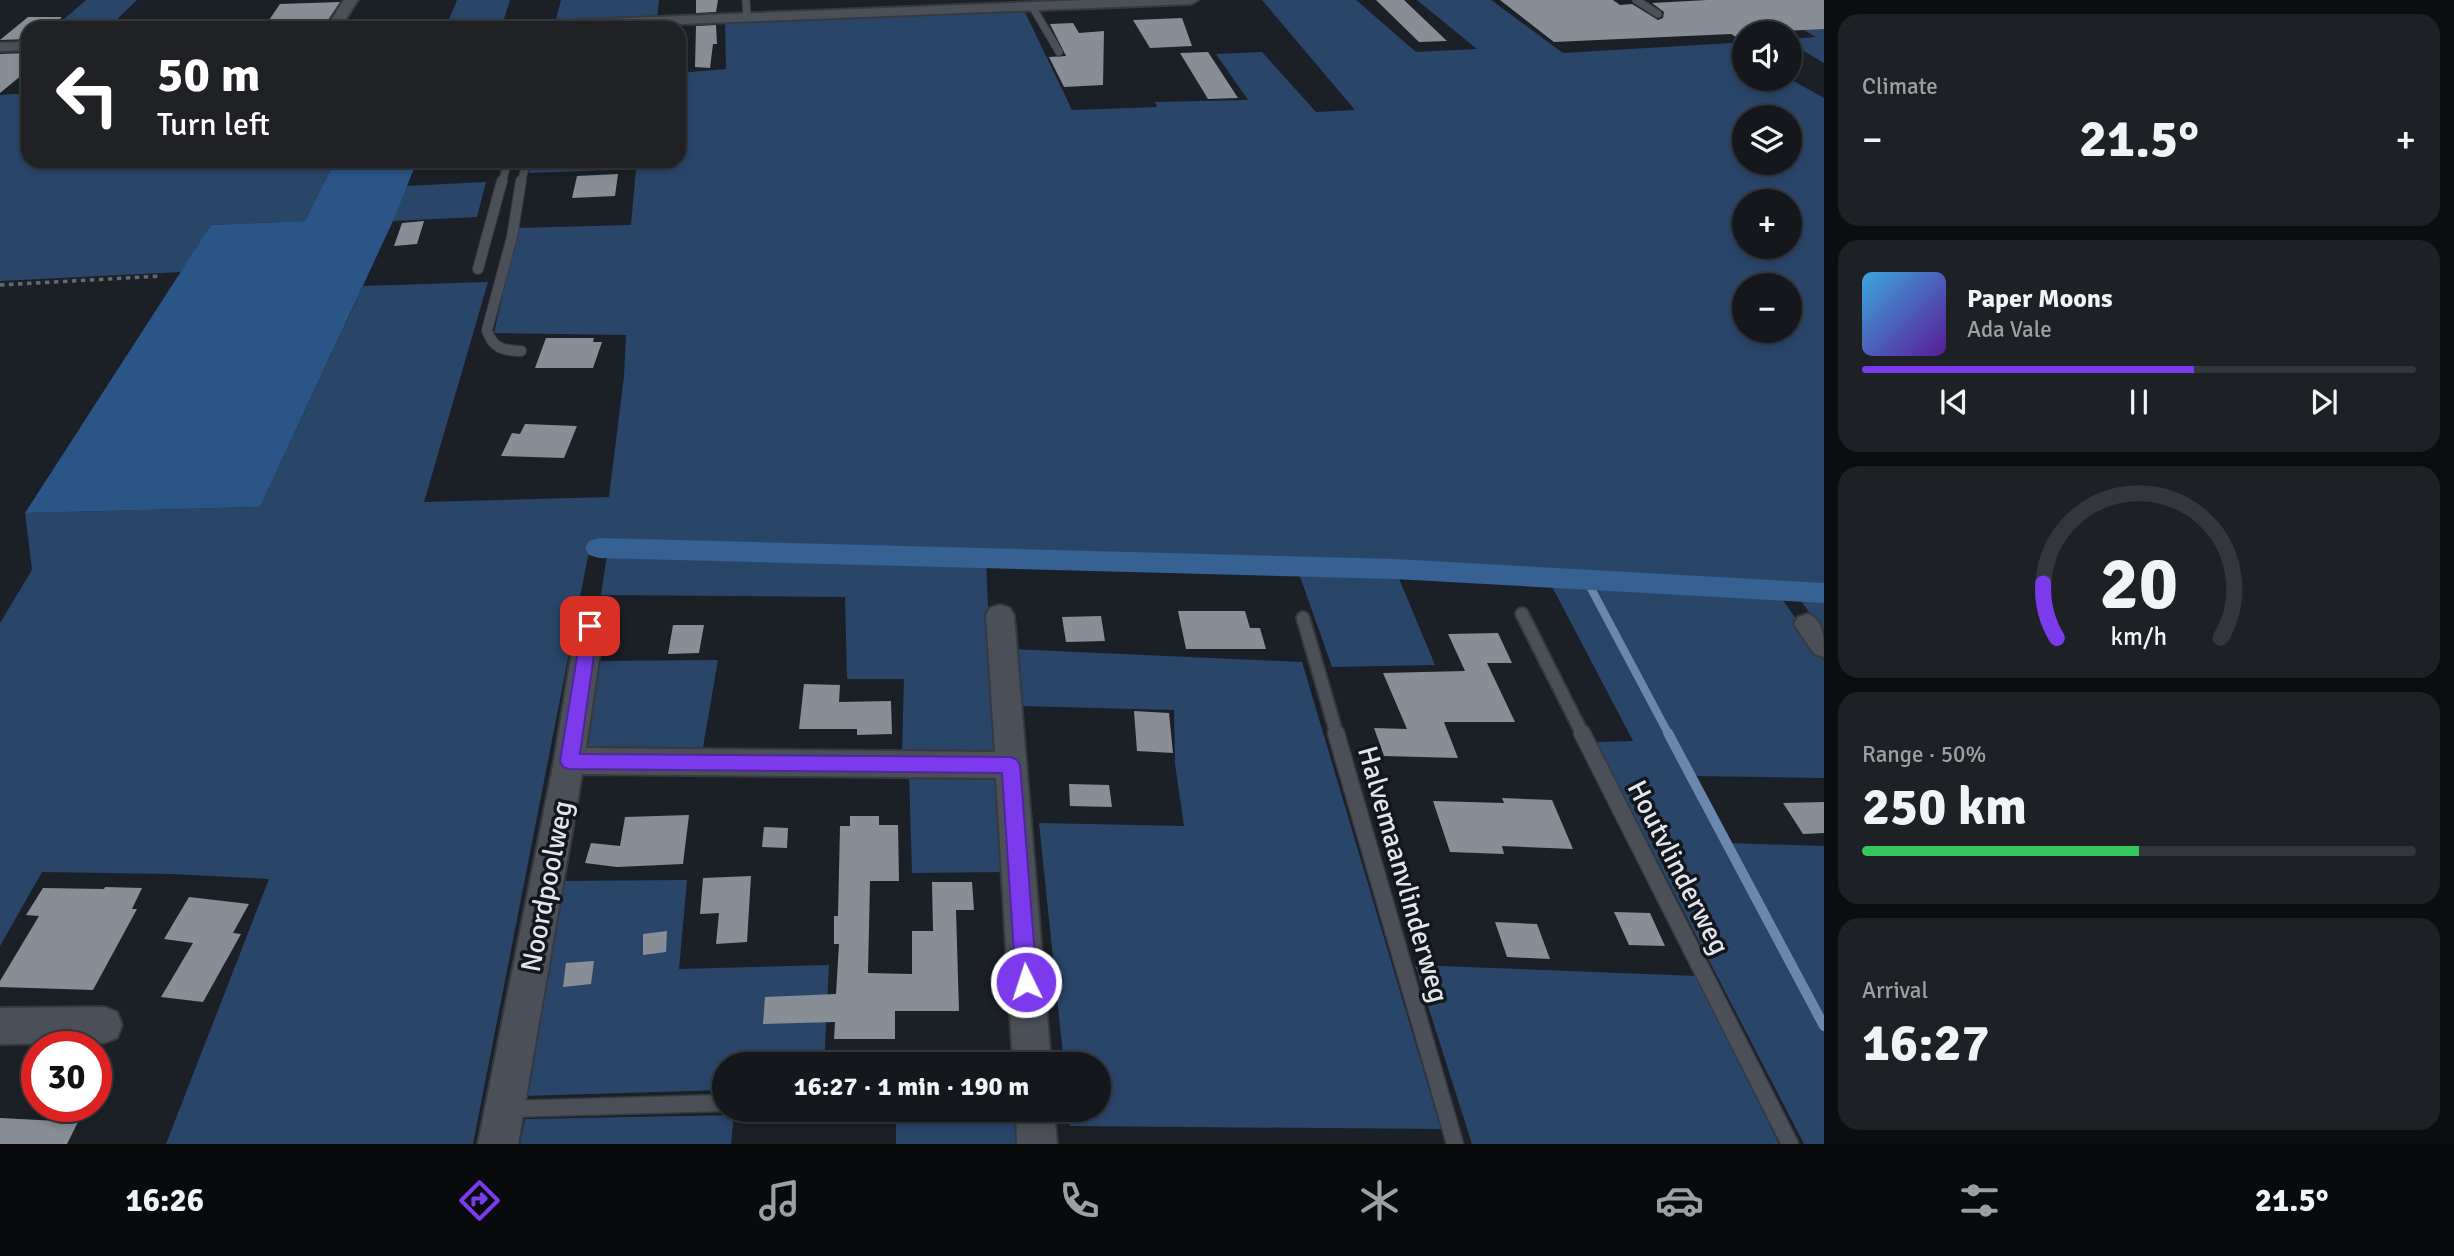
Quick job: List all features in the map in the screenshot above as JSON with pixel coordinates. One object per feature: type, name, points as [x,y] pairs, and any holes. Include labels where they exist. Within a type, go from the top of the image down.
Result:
[{"type":"street","points":[[338,21],[351,0]]},
{"type":"street","points":[[660,21],[925,5],[1032,6],[1191,0]]},
{"type":"street","points":[[0,47],[21,46]]},
{"type":"street","points":[[1000,615],[1031,1052]]},
{"type":"street","name":"Noordpoolweg","points":[[498,1144],[569,761],[590,626]]},
{"type":"street","points":[[569,761],[1011,765]]},
{"type":"street","points":[[0,1026],[104,1025]]},
{"type":"street","points":[[1036,1122],[1037,1144]]},
{"type":"lane","points":[[746,0],[747,17]]},
{"type":"lane","points":[[1636,0],[1658,14]]},
{"type":"lane","points":[[1032,6],[1059,52]]},
{"type":"lane","points":[[478,270],[506,168]]},
{"type":"lane","points":[[521,351],[497,348],[489,340],[487,330],[512,237],[518,194],[525,168]]},
{"type":"lane","name":"Houtvlinderweg","points":[[1522,614],[1790,1144]]},
{"type":"lane","name":"Halvemaanvlinderweg","points":[[1303,618],[1455,1144]]},
{"type":"lane","points":[[505,1109],[712,1103]]},
{"type":"path","points":[[0,285],[162,276]]},
{"type":"shaded area","points":[[86,0],[137,0],[115,21],[62,21]]},
{"type":"shaded area","points":[[457,0],[510,0],[503,21],[448,21]]},
{"type":"shaded area","points":[[561,0],[659,0],[657,18],[556,21]]},
{"type":"shaded area","points":[[1262,0],[1356,0],[1416,52],[1477,49],[1417,0],[1491,0],[1563,53],[1732,43],[1732,91],[1802,91],[1802,86],[1824,98],[1824,586],[1394,562],[1288,562],[591,541],[473,1144],[166,1144],[269,879],[42,872],[0,946],[0,623],[32,570],[25,513],[260,507],[363,286],[488,282],[424,502],[609,497],[624,376],[626,335],[494,333],[517,228],[631,225],[636,169],[529,173],[530,168],[686,168],[686,72],[726,69],[725,20],[1023,8],[1072,110],[1157,107],[1155,102],[1248,100],[1216,54],[1262,52],[1316,112],[1355,110]]},
{"type":"shaded area","points":[[1824,15],[1824,63],[1802,50],[1802,38],[1816,37],[1802,29],[1802,21],[1788,21],[1781,17]]},
{"type":"shaded area","points":[[21,94],[21,168],[332,168],[305,221],[211,225],[182,272],[0,281],[0,95]]},
{"type":"shaded area","points":[[332,168],[414,168],[393,221],[260,507],[25,513],[211,225],[305,221]]},
{"type":"shaded area","points":[[486,182],[477,217],[393,221],[406,186]]},
{"type":"shaded area","points":[[608,548],[986,558],[994,755],[902,754],[904,679],[847,679],[845,597],[601,595]]},
{"type":"shaded area","points":[[1297,568],[1395,569],[1435,665],[1332,667]]},
{"type":"shaded area","points":[[1547,577],[1776,590],[1824,660],[1824,778],[1691,776],[1727,843],[1824,846],[1824,1144],[1804,1144],[1596,742],[1633,741]]},
{"type":"shaded area","points":[[1794,591],[1824,593],[1824,633]]},
{"type":"shaded area","points":[[1013,649],[1302,662],[1441,1129],[1070,1126],[1070,1122],[1111,1122],[1111,1052],[1063,1052],[1039,823],[1184,826],[1175,764],[1174,710],[1020,706]]},
{"type":"shaded area","points":[[718,660],[702,753],[572,751],[591,661]]},
{"type":"shaded area","points":[[909,772],[990,772],[998,783],[1003,872],[912,873]]},
{"type":"shaded area","points":[[687,880],[679,969],[829,965],[825,1052],[712,1052],[712,1090],[521,1096],[559,881]]},
{"type":"shaded area","points":[[1415,965],[1696,976],[1779,1144],[1472,1144]]},
{"type":"shaded area","points":[[712,1115],[712,1122],[733,1122],[731,1144],[520,1144],[525,1119]]},
{"type":"shaded area","points":[[896,1122],[1019,1122],[1020,1144],[896,1144]]},
{"type":"building","points":[[696,0],[718,0],[716,12],[696,13]]},
{"type":"building","points":[[1376,0],[1404,0],[1447,41],[1419,42]]},
{"type":"building","points":[[1500,0],[1613,0],[1620,5],[1632,4],[1658,20],[1663,18],[1664,12],[1652,3],[1824,0],[1824,29],[1802,30],[1802,21],[1732,21],[1732,35],[1554,42]]},
{"type":"building","points":[[340,2],[327,21],[268,21],[280,4]]},
{"type":"building","points":[[28,17],[62,17],[58,21],[23,21]]},
{"type":"building","points":[[1182,18],[1192,46],[1150,48],[1133,20]]},
{"type":"building","points":[[21,23],[21,39],[0,40]]},
{"type":"building","points":[[1073,23],[1079,33],[1104,31],[1103,85],[1064,87],[1049,57],[1066,56],[1050,24]]},
{"type":"building","points":[[716,25],[717,44],[713,44],[710,68],[695,67],[696,26]]},
{"type":"building","points":[[1208,52],[1238,98],[1208,99],[1180,53]]},
{"type":"building","points":[[21,53],[21,76],[0,93],[0,54]]},
{"type":"building","points":[[618,174],[615,196],[572,198],[577,176]]},
{"type":"building","points":[[424,221],[417,244],[394,246],[402,223]]},
{"type":"building","points":[[546,338],[594,338],[593,342],[602,342],[593,368],[535,368]]},
{"type":"building","points":[[525,424],[577,426],[564,458],[501,456],[512,433],[520,434]]},
{"type":"building","points":[[1178,611],[1245,611],[1250,628],[1260,628],[1266,649],[1186,649]]},
{"type":"building","points":[[1101,616],[1105,641],[1066,642],[1062,617]]},
{"type":"building","points":[[673,625],[704,625],[699,653],[668,654]]},
{"type":"building","points":[[1498,633],[1512,663],[1487,663],[1515,722],[1444,722],[1458,758],[1384,756],[1374,728],[1407,729],[1383,673],[1465,671],[1448,634]]},
{"type":"building","points":[[804,684],[840,685],[839,702],[891,701],[892,734],[857,735],[857,729],[799,729]]},
{"type":"building","points":[[1134,711],[1169,713],[1173,753],[1137,751]]},
{"type":"building","points":[[1069,784],[1109,785],[1112,807],[1070,806]]},
{"type":"building","points":[[1502,798],[1552,800],[1573,849],[1502,846],[1504,854],[1450,852],[1433,801],[1504,803]]},
{"type":"building","points":[[1824,802],[1824,833],[1803,834],[1783,803]]},
{"type":"building","points":[[689,815],[683,864],[617,867],[585,863],[591,843],[620,846],[625,817]]},
{"type":"building","points":[[850,816],[879,816],[879,825],[898,825],[899,881],[870,881],[868,973],[912,974],[912,931],[933,931],[932,882],[972,882],[974,910],[956,910],[959,1011],[895,1011],[895,1039],[834,1039],[835,1022],[763,1024],[765,997],[836,994],[839,944],[834,944],[834,916],[838,916],[840,826],[850,826]]},
{"type":"building","points":[[764,827],[788,828],[787,848],[762,847]]},
{"type":"building","points":[[751,876],[747,942],[716,944],[719,913],[700,914],[703,878]]},
{"type":"building","points":[[43,888],[142,888],[132,909],[137,909],[93,990],[0,987],[0,981],[39,916],[26,915]]},
{"type":"building","points":[[189,897],[249,904],[233,933],[241,934],[203,1002],[161,997],[193,943],[164,939]]},
{"type":"building","points":[[1614,912],[1650,913],[1665,946],[1629,945]]},
{"type":"building","points":[[1495,922],[1537,924],[1550,959],[1507,957]]},
{"type":"building","points":[[667,931],[666,952],[643,955],[643,934]]},
{"type":"building","points":[[594,961],[591,984],[563,987],[566,963]]},
{"type":"building","points":[[0,1118],[21,1119],[21,1122],[78,1122],[67,1144],[0,1144]]},
{"type":"waterway","points":[[599,548],[1395,569],[1824,593]]},
{"type":"waterway","points":[[1586,579],[1669,735]]},
{"type":"waterway","points":[[1668,733],[1824,1026]]},
{"type":"route","points":[[590,626],[569,761],[1011,765],[1026,982]]}]
